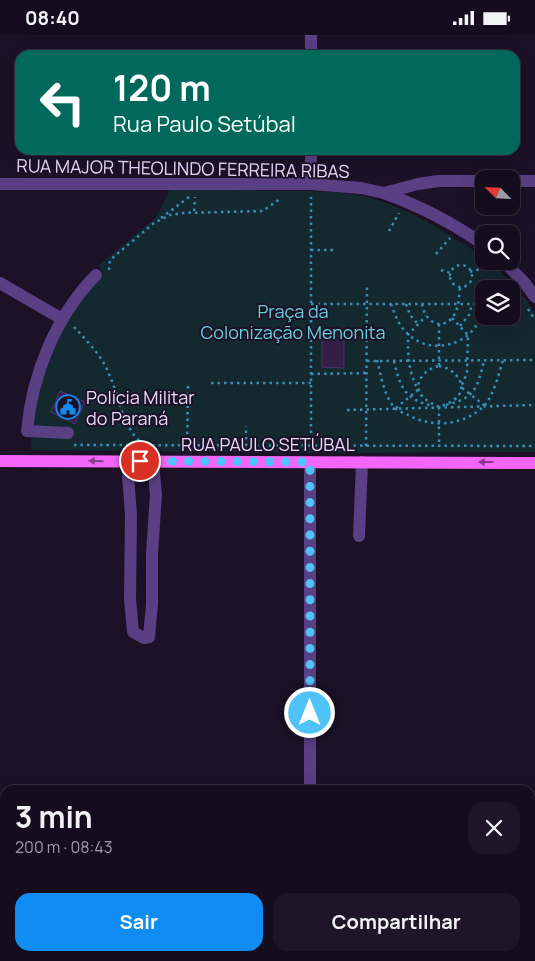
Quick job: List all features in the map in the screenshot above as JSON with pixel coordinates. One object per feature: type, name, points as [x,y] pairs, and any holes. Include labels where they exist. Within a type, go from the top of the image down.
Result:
[{"type":"main road","name":"RUA PAULO SETÚBAL","points":[[0,461],[535,463]]},
{"type":"street","points":[[311,35],[311,50]]},
{"type":"street","points":[[311,155],[311,184]]},
{"type":"street","name":"RUA MAJOR THEOLINDO FERREIRA RIBAS","points":[[0,184],[311,184],[361,188],[384,193],[438,181],[475,181]]},
{"type":"street","points":[[520,181],[535,181]]},
{"type":"street","points":[[384,193],[458,227],[475,239]]},
{"type":"street","points":[[508,270],[524,282],[529,300]]},
{"type":"street","points":[[68,433],[27,431],[29,409],[38,375],[62,319],[75,298],[103,276]]},
{"type":"street","points":[[0,283],[62,319]]},
{"type":"street","points":[[127,461],[131,515],[130,599],[133,631],[144,638],[149,637],[152,604],[152,553],[156,495],[153,461]]},
{"type":"street","points":[[310,462],[310,785]]},
{"type":"street","points":[[359,535],[362,462]]},
{"type":"path","points":[[171,184],[170,189],[176,193],[195,193]]},
{"type":"path","points":[[310,446],[311,184]]},
{"type":"path","points":[[194,212],[195,193]]},
{"type":"path","points":[[103,276],[110,260],[154,223],[195,193]]},
{"type":"path","points":[[154,223],[170,215],[194,212],[263,211],[284,195],[275,195]]},
{"type":"path","points":[[389,231],[404,201]]},
{"type":"path","points":[[399,212],[406,216]]},
{"type":"path","points":[[436,254],[458,227]]},
{"type":"path","points":[[442,234],[456,243]]},
{"type":"path","points":[[311,250],[335,250]]},
{"type":"path","points":[[450,273],[458,266],[465,267],[470,272]]},
{"type":"path","points":[[470,272],[477,270]]},
{"type":"path","points":[[441,271],[450,273]]},
{"type":"path","points":[[460,287],[469,283],[470,272]]},
{"type":"path","points":[[450,273],[452,283],[460,287]]},
{"type":"path","points":[[366,446],[368,287]]},
{"type":"path","points":[[422,304],[426,316],[431,321],[439,324],[446,322],[452,317],[458,304],[460,287]]},
{"type":"path","points":[[529,300],[535,320]]},
{"type":"path","points":[[311,304],[472,304],[468,315],[460,326]]},
{"type":"path","points":[[391,304],[397,320],[408,335],[422,344],[439,347],[454,343],[468,335],[476,325]]},
{"type":"path","points":[[406,304],[410,315],[418,324]]},
{"type":"path","points":[[426,316],[408,335],[408,361],[411,377],[422,396],[439,407]]},
{"type":"path","points":[[439,407],[454,400],[459,394],[468,373],[468,335],[452,317]]},
{"type":"path","points":[[62,319],[89,342],[109,372],[119,398],[125,423],[134,438],[146,446]]},
{"type":"path","points":[[439,324],[439,366]]},
{"type":"path","points":[[377,360],[383,386],[395,408],[416,419],[439,425],[463,419],[484,406],[496,383],[503,361]]},
{"type":"path","points":[[367,361],[535,360]]},
{"type":"path","points":[[394,361],[398,380],[408,397],[420,403],[439,407],[459,402],[471,395],[480,378],[484,361]]},
{"type":"path","points":[[395,408],[418,389],[420,378],[426,371],[439,366],[453,371],[458,376],[461,387],[484,406]]},
{"type":"path","points":[[311,374],[367,373]]},
{"type":"path","points":[[188,383],[188,461]]},
{"type":"path","points":[[211,383],[310,383]]},
{"type":"path","points":[[346,410],[535,405]]},
{"type":"path","points":[[439,407],[439,447]]},
{"type":"path","points":[[246,426],[246,446]]},
{"type":"path","points":[[72,445],[535,446]]},
{"type":"green space","name":"Praça da Colonização Menonita","points":[[170,189],[331,192],[371,198],[410,213],[475,251],[475,270],[499,270],[508,280],[475,280],[475,325],[520,325],[520,293],[535,313],[535,452],[314,453],[31,450],[32,407],[53,349],[82,296],[104,274],[98,266],[156,217]]},
{"type":"building","points":[[322,332],[344,332],[344,368],[322,367]]},
{"type":"building","name":"Polícia Militar do Paraná","points":[[60,391],[85,402],[75,424],[51,412]]},
{"type":"place","name":"Polícia Militar do Paraná","points":[[68,407]]},
{"type":"route","points":[[140,461],[310,462],[310,713]]}]
